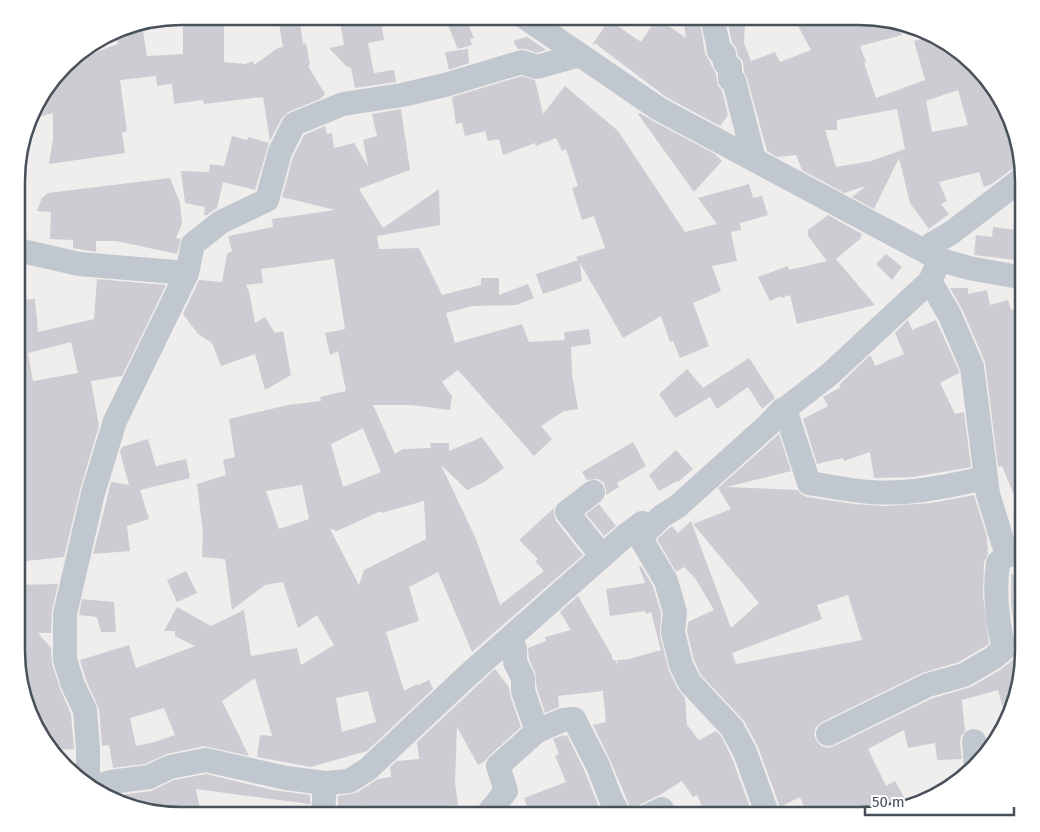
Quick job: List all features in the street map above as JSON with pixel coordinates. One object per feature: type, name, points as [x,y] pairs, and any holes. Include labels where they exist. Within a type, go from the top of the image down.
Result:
[{"type":"street","points":[[536,25],[659,108],[934,256],[969,268],[1015,276]]},
{"type":"street","points":[[713,25],[716,30],[719,51],[724,54],[725,63],[730,67],[730,79],[734,81],[754,159]]},
{"type":"street","points":[[88,776],[86,710],[73,686],[65,660],[65,614],[93,493],[115,421],[187,273],[193,244],[221,222],[267,200],[280,152],[294,124],[343,104],[402,95],[445,85],[522,62],[537,67],[580,55]]},
{"type":"street","points":[[765,807],[745,752],[732,728],[690,682],[681,665],[673,632],[675,612],[666,582],[640,537],[662,516],[678,506],[768,425],[782,410],[830,374],[930,281],[934,256],[932,244],[951,233],[1015,184]]},
{"type":"street","points":[[25,252],[79,264],[187,273]]},
{"type":"street","points":[[930,281],[950,316],[972,367],[988,494],[1003,543],[1015,554]]},
{"type":"street","points":[[785,409],[809,483],[872,492],[904,492],[938,488],[986,478]]},
{"type":"street","points":[[594,492],[567,512],[602,556]]},
{"type":"street","points":[[101,785],[149,777],[170,767],[206,760],[286,778],[325,783],[349,781],[368,769],[468,674],[511,642],[602,556],[642,522],[647,529]]},
{"type":"street","points":[[828,734],[928,685],[964,675],[993,658],[1004,649],[997,614],[996,579],[998,563],[1015,555]]},
{"type":"street","points":[[511,642],[515,662],[523,678],[523,691],[537,731]]},
{"type":"street","points":[[493,807],[506,791],[498,766],[537,731],[563,720],[574,719],[598,766],[615,807]]},
{"type":"street","points":[[974,741],[975,755]]},
{"type":"street","points":[[324,807],[325,783]]},
{"type":"building","points":[[183,25],[224,25],[224,62],[245,64],[253,61],[254,65],[278,48],[283,47],[279,25],[300,25],[303,44],[306,43],[310,65],[308,66],[325,94],[320,99],[288,112],[282,118],[270,141],[263,97],[204,104],[203,100],[174,104],[172,84],[157,86],[156,76],[120,80],[127,131],[122,133],[125,153],[49,164],[53,139],[53,113],[40,117],[51,95],[78,64],[91,54],[118,44],[117,39],[143,30],[147,56],[183,54]]},
{"type":"building","points":[[341,25],[382,25],[384,40],[368,43],[374,73],[394,70],[396,82],[355,88],[351,68],[346,66],[329,48],[344,45]]},
{"type":"building","points":[[448,25],[469,25],[474,38],[470,39],[472,45],[458,49]]},
{"type":"building","points":[[606,25],[616,25],[641,42],[652,25],[667,25],[686,38],[684,25],[700,25],[705,53],[716,74],[718,86],[722,90],[728,115],[720,126],[666,97],[597,43],[592,45]]},
{"type":"building","points":[[729,25],[745,25],[744,43],[751,61],[775,52],[780,62],[811,50],[798,25],[869,25],[899,30],[902,35],[860,46],[876,98],[925,80],[914,41],[922,39],[945,51],[962,64],[983,86],[999,112],[1007,131],[1014,167],[992,184],[984,187],[979,172],[939,182],[947,201],[941,204],[949,214],[929,229],[910,203],[899,158],[874,209],[852,197],[866,186],[844,193],[802,170],[796,155],[777,157],[767,151],[744,72],[743,61],[738,56],[736,47],[732,43]],"holes":[[[958,90],[968,125],[932,132],[926,101]],[[897,109],[905,149],[871,161],[836,167],[825,130],[837,130],[837,120]]]},
{"type":"building","points":[[527,37],[546,50],[537,53],[526,49],[518,49],[513,41]]},
{"type":"building","points":[[468,49],[469,63],[449,70],[445,52]]},
{"type":"building","points":[[522,76],[535,80],[543,114],[565,86],[618,131],[685,232],[717,224],[698,198],[749,184],[753,198],[762,196],[768,215],[740,223],[741,230],[731,232],[737,261],[712,266],[721,291],[693,303],[709,346],[680,358],[673,341],[670,342],[661,316],[623,338],[580,263],[582,281],[543,294],[536,274],[578,260],[576,257],[605,248],[594,216],[582,220],[572,188],[578,186],[566,149],[562,151],[556,138],[536,146],[535,143],[503,155],[499,139],[488,141],[485,131],[465,136],[462,123],[456,124],[452,97]]},
{"type":"building","points":[[401,109],[410,170],[359,189],[383,228],[439,189],[440,225],[377,236],[379,249],[419,248],[442,295],[481,285],[481,278],[499,278],[499,295],[528,284],[534,298],[516,305],[472,306],[446,313],[455,343],[522,324],[529,342],[565,340],[564,332],[589,329],[591,344],[571,347],[572,374],[578,409],[564,411],[541,426],[552,439],[534,456],[458,370],[442,382],[452,396],[450,410],[411,405],[373,405],[395,454],[403,449],[431,448],[430,443],[449,443],[449,451],[482,437],[504,468],[484,482],[467,490],[441,465],[476,539],[500,605],[544,571],[535,561],[538,559],[519,540],[554,508],[556,521],[583,555],[472,652],[438,572],[409,587],[419,621],[386,632],[404,691],[429,680],[433,689],[367,751],[311,767],[257,757],[260,735],[272,736],[255,678],[222,701],[249,756],[204,746],[167,754],[145,764],[113,768],[109,745],[102,746],[99,709],[86,680],[80,660],[129,645],[136,668],[195,646],[175,636],[175,631],[164,631],[177,607],[211,626],[244,610],[251,656],[297,648],[301,665],[334,645],[317,615],[298,628],[283,582],[265,585],[232,610],[225,559],[202,557],[203,533],[197,484],[226,475],[223,460],[235,457],[229,419],[288,405],[321,401],[320,397],[346,391],[338,351],[330,355],[325,333],[345,329],[334,259],[261,269],[263,283],[246,285],[249,291],[255,323],[265,317],[275,333],[283,331],[291,375],[265,390],[255,354],[221,366],[212,343],[198,334],[183,314],[199,280],[222,282],[227,254],[232,251],[228,236],[273,227],[272,219],[335,210],[282,197],[293,157],[304,135],[325,126],[327,134],[332,133],[334,148],[354,143],[368,166],[363,140],[377,136],[372,114]],"holes":[[[363,428],[381,472],[343,487],[331,444]],[[302,485],[309,519],[279,529],[266,491]],[[424,501],[426,539],[364,570],[359,585],[330,529],[337,531],[381,511],[381,513]],[[368,691],[376,722],[342,732],[336,698]],[[164,708],[175,735],[136,746],[130,718]]]},
{"type":"building","points":[[640,113],[715,154],[722,161],[694,192],[638,114]]},
{"type":"building","points":[[232,136],[247,140],[248,137],[269,143],[255,190],[223,182],[217,208],[204,215],[205,207],[185,203],[181,171],[209,172],[210,164],[224,166]]},
{"type":"building","points":[[170,178],[180,203],[182,224],[176,238],[181,239],[177,254],[116,241],[96,241],[96,252],[73,248],[73,240],[50,239],[51,212],[37,211],[42,198],[48,193]]},
{"type":"building","points":[[828,215],[862,234],[860,239],[836,259],[875,305],[797,324],[790,295],[781,298],[781,296],[770,301],[758,277],[788,266],[789,270],[827,261],[808,236],[808,230]]},
{"type":"building","points":[[993,227],[1015,230],[1015,260],[974,255],[976,235],[992,237]]},
{"type":"building","points":[[886,254],[902,267],[892,280],[876,264]]},
{"type":"building","points":[[97,279],[166,285],[122,376],[91,381],[99,426],[80,490],[64,557],[25,561],[25,300],[35,299],[38,332],[94,319]],"holes":[[[71,342],[78,373],[33,381],[28,353]]]},
{"type":"building","points":[[950,288],[968,288],[968,294],[987,290],[990,305],[1008,300],[1011,310],[1015,309],[1015,497],[1002,466],[998,467],[985,362],[963,311]]},
{"type":"building","points":[[908,320],[912,330],[936,320],[959,371],[959,373],[940,383],[955,414],[964,412],[971,467],[913,477],[874,478],[870,452],[844,461],[843,458],[817,464],[803,419],[828,406],[823,397],[841,387],[839,385],[869,356],[871,356],[875,366],[904,354],[895,333]]},
{"type":"building","points":[[749,358],[775,398],[762,409],[748,387],[717,409],[710,397],[675,418],[659,394],[687,369],[703,388]]},
{"type":"building","points":[[779,434],[791,471],[726,487],[798,490],[807,497],[854,504],[885,506],[931,503],[974,495],[987,537],[988,554],[984,562],[983,596],[989,644],[959,662],[922,673],[822,722],[816,727],[814,734],[821,746],[828,748],[834,746],[933,698],[971,687],[1000,670],[1015,657],[1012,681],[1003,710],[998,690],[962,700],[965,732],[961,736],[960,742],[962,759],[937,760],[935,743],[908,748],[904,730],[868,749],[886,786],[895,781],[905,800],[879,806],[804,807],[800,797],[780,807],[758,747],[744,721],[701,675],[694,660],[687,631],[688,622],[714,610],[695,578],[684,567],[676,572],[657,539],[672,526],[678,533],[691,521],[731,628],[759,603],[693,524],[731,509],[718,488]],"holes":[[[848,595],[862,640],[736,664],[732,653],[822,619],[817,605]]]},
{"type":"building","points":[[148,439],[156,466],[186,459],[190,478],[140,490],[149,519],[127,526],[130,551],[93,554],[111,482],[129,485],[120,452],[122,447]]},
{"type":"building","points":[[633,442],[646,466],[617,483],[619,487],[606,495],[604,483],[598,479],[587,480],[582,472]]},
{"type":"building","points":[[676,450],[693,469],[678,482],[659,491],[649,475]]},
{"type":"building","points":[[599,504],[616,526],[604,536],[586,514]]},
{"type":"building","points":[[641,566],[653,586],[661,613],[660,635],[669,671],[685,698],[687,725],[699,740],[716,731],[721,736],[732,758],[750,807],[702,807],[697,795],[693,797],[682,781],[637,807],[630,807],[593,725],[606,722],[603,691],[558,696],[559,707],[545,713],[537,689],[535,672],[529,659],[528,648],[546,641],[545,637],[571,630],[560,612],[578,596],[613,660],[618,665],[617,660],[629,659],[661,650],[651,612],[646,614],[645,611],[610,616],[606,589],[645,583],[639,567]]},
{"type":"building","points":[[186,571],[197,593],[177,602],[167,580]]},
{"type":"building","points":[[1011,574],[1015,574],[1015,632],[1011,605]]},
{"type":"building","points":[[58,584],[52,611],[51,633],[38,633],[51,648],[52,664],[71,714],[74,749],[60,750],[57,746],[41,720],[30,691],[25,661],[25,585]]},
{"type":"building","points":[[82,599],[114,602],[116,632],[101,632],[97,617],[79,615]]},
{"type":"building","points":[[495,669],[509,687],[521,727],[485,761],[478,765],[457,727],[455,783],[458,805],[440,807],[367,807],[367,805],[363,807],[338,807],[338,796],[356,793],[378,779],[391,777],[390,767],[397,761],[419,759],[417,742]]},
{"type":"building","points":[[567,735],[599,807],[527,807],[524,798],[566,782],[555,756],[559,754],[553,739]]},
{"type":"building","points":[[206,774],[273,790],[310,795],[310,804],[196,789],[199,807],[171,807],[151,804],[121,795],[151,791],[174,780]]}]
